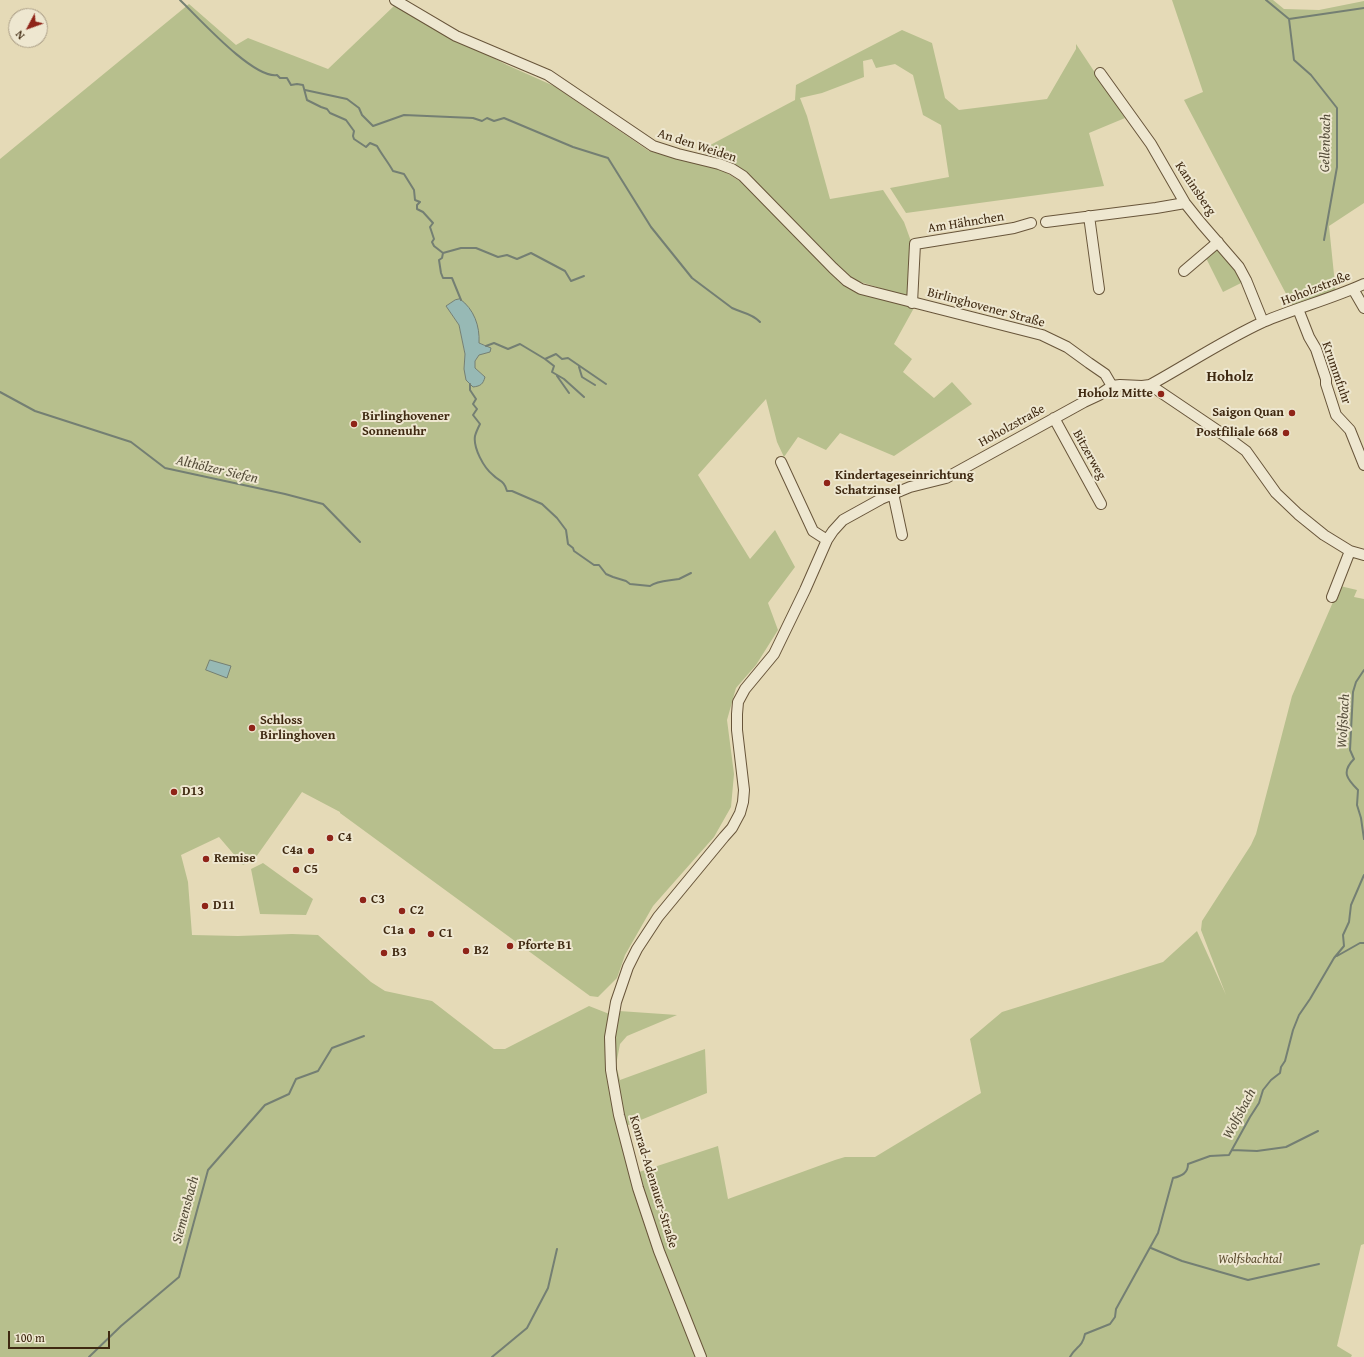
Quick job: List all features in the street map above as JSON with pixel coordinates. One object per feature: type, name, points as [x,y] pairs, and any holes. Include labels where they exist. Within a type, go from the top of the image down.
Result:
[{"type":"street","name":"An den Weiden","points":[[395,0],[456,36],[548,75],[653,146],[732,168],[743,176],[847,281],[861,289],[911,302]]},
{"type":"street","name":"Kaninsberg","points":[[1100,72],[1151,144],[1185,203],[1239,267],[1246,280],[1263,322]]},
{"type":"street","points":[[1046,222],[1185,203]]},
{"type":"street","points":[[1089,216],[1099,289]]},
{"type":"street","name":"Am Hähnchen","points":[[911,302],[915,244],[1014,228],[1030,223]]},
{"type":"street","points":[[1184,271],[1218,242]]},
{"type":"street","name":"Hoholzstraße","points":[[751,683],[774,654],[812,576],[827,540],[843,520],[893,493],[946,478],[1054,418],[1099,395],[1112,386],[1150,385],[1224,342],[1263,322],[1364,284]]},
{"type":"street","points":[[1353,289],[1364,308]]},
{"type":"street","name":"Birlinghovener Straße","points":[[911,302],[1042,335],[1067,347],[1105,374],[1112,386]]},
{"type":"street","name":"Krummfuhr","points":[[1298,309],[1309,337],[1316,349],[1336,415],[1350,430],[1364,465]]},
{"type":"street","points":[[1150,385],[1246,451],[1276,493],[1298,514],[1324,535],[1350,551],[1364,555]]},
{"type":"street","name":"Bitzerweg","points":[[1054,418],[1101,504]]},
{"type":"street","points":[[781,462],[813,531],[827,540]]},
{"type":"street","points":[[893,493],[902,535]]},
{"type":"street","points":[[1332,597],[1350,551]]},
{"type":"street","name":"Konrad-Adenauer-Straße","points":[[701,1357],[659,1251],[638,1188],[619,1115],[611,1070],[610,1037],[614,1008],[628,967],[649,930],[680,889],[732,828],[740,813],[744,790],[737,730],[737,707],[741,694],[751,683]]},
{"type":"green space","points":[[1172,0],[1273,0],[1284,9],[1319,10],[1364,1],[1364,203],[1329,226],[1336,294],[1293,307],[1184,100],[1203,92]]},
{"type":"green space","name":"Wolfsbachtal","points":[[189,4],[236,45],[248,38],[328,69],[394,6],[507,65],[554,86],[649,151],[722,170],[743,183],[838,280],[859,292],[915,306],[894,344],[912,359],[903,372],[934,398],[952,382],[972,404],[894,456],[840,433],[826,450],[798,437],[784,457],[777,442],[766,399],[698,475],[750,559],[775,530],[795,567],[768,603],[778,630],[756,665],[736,688],[727,720],[734,774],[731,807],[714,837],[653,906],[625,955],[617,978],[598,997],[590,996],[340,812],[302,792],[256,857],[243,865],[219,837],[181,855],[188,882],[192,935],[318,935],[371,982],[385,991],[432,1001],[494,1049],[505,1049],[589,1006],[617,1017],[619,1011],[677,1015],[627,1036],[620,1044],[616,1065],[620,1080],[705,1049],[707,1093],[626,1126],[639,1172],[718,1146],[728,1199],[845,1157],[875,1157],[981,1093],[970,1039],[1002,1012],[1163,962],[1197,931],[1226,995],[1201,930],[1202,921],[1251,845],[1256,834],[1292,696],[1340,586],[1357,590],[1354,597],[1364,599],[1364,1244],[1361,1245],[1337,1346],[1352,1355],[1351,1357],[0,1357],[0,159]],"holes":[[[455,300],[479,337],[479,343],[488,346],[490,352],[479,354],[475,361],[475,368],[485,377],[464,369],[465,354],[459,325],[446,306]]]},
{"type":"green space","points":[[902,30],[932,43],[945,98],[959,110],[1047,99],[1076,49],[1076,44],[1125,118],[1089,133],[1104,186],[906,213],[890,188],[949,177],[941,125],[923,115],[913,75],[895,64],[876,68],[872,59],[863,61],[864,77],[822,93],[800,98],[807,116],[830,199],[883,190],[904,222],[912,244],[910,293],[906,296],[854,280],[843,272],[751,177],[736,165],[699,151],[795,100],[796,85]]},
{"type":"green space","points":[[1216,246],[1230,260],[1243,282],[1223,292],[1205,256]]},
{"type":"green space","points":[[263,863],[313,899],[306,915],[260,914],[251,869]]},
{"type":"water","points":[[460,299],[469,308],[475,318],[479,343],[491,348],[490,352],[479,355],[475,361],[475,368],[485,377],[481,384],[476,387],[473,387],[466,380],[464,369],[465,354],[459,325],[446,306],[455,300]]},
{"type":"water","points":[[210,660],[231,666],[227,678],[206,670]]},
{"type":"waterway","points":[[180,0],[241,58],[267,74],[277,75],[280,78],[287,78],[291,85],[303,85],[307,100],[346,120],[354,131],[354,139],[366,147],[370,143],[377,146],[393,171],[404,174],[414,190],[415,200],[420,202],[417,205],[417,209],[423,212],[433,223],[430,227],[434,239],[432,242],[434,246],[443,253],[442,258],[439,260],[443,278],[452,278],[461,300]]},
{"type":"waterway","name":"Gellenbach","points":[[1266,0],[1289,19],[1294,60],[1311,75],[1337,108],[1337,167],[1324,240]]},
{"type":"waterway","points":[[1289,19],[1364,8]]},
{"type":"waterway","points":[[305,90],[347,99],[359,108],[362,115],[373,126],[404,115],[473,118],[482,121],[487,118],[494,121],[504,118],[573,147],[608,158],[651,227],[692,278],[732,308],[750,315],[760,322]]},
{"type":"waterway","points":[[443,253],[461,248],[476,248],[498,257],[507,255],[517,259],[531,253],[565,271],[571,281],[584,276]]},
{"type":"waterway","points":[[486,346],[494,343],[508,349],[520,344],[545,359],[556,354],[562,359],[568,358],[606,384]]},
{"type":"waterway","points":[[545,359],[554,366],[552,372],[564,379],[584,397]]},
{"type":"waterway","points":[[579,367],[582,377],[595,385]]},
{"type":"waterway","points":[[557,376],[569,393]]},
{"type":"waterway","points":[[470,384],[470,390],[476,399],[473,404],[477,409],[473,415],[480,424],[475,434],[475,441],[477,452],[483,463],[490,472],[503,483],[507,491],[512,491],[542,504],[557,518],[566,530],[568,544],[574,551],[594,565],[599,565],[606,574],[626,581],[630,584],[650,586],[660,582],[679,579],[691,573]]},
{"type":"waterway","name":"Althölzer Siefen","points":[[0,392],[35,411],[131,442],[165,468],[285,494],[323,504],[360,542]]},
{"type":"waterway","name":"Wolfsbach","points":[[1364,670],[1356,682],[1353,692],[1350,750],[1354,759],[1347,772],[1348,779],[1358,790],[1357,805],[1361,818],[1364,839]]},
{"type":"waterway","name":"Wolfsbach","points":[[1070,1357],[1072,1353],[1081,1345],[1085,1334],[1110,1324],[1115,1317],[1116,1309],[1158,1233],[1173,1178],[1184,1174],[1187,1170],[1188,1164],[1210,1156],[1229,1155],[1259,1103],[1263,1090],[1271,1080],[1280,1073],[1299,1015],[1334,958],[1344,946],[1343,935],[1349,922],[1351,905],[1364,875]]},
{"type":"waterway","points":[[1337,956],[1360,943],[1364,943]]},
{"type":"waterway","name":"Siemensbach","points":[[89,1357],[121,1326],[179,1277],[208,1170],[265,1105],[289,1094],[296,1079],[318,1071],[332,1048],[364,1036]]},
{"type":"waterway","points":[[1232,1150],[1257,1151],[1286,1147],[1318,1131]]},
{"type":"waterway","points":[[1151,1248],[1182,1261],[1248,1280],[1319,1264]]},
{"type":"waterway","points":[[492,1357],[527,1328],[548,1288],[557,1249]]},
{"type":"place","name":"Hoholz Mitte","points":[[1161,394]]},
{"type":"place","name":"Saigon Quan","points":[[1292,413]]},
{"type":"place","name":"Birlinghovener Sonnenuhr","points":[[354,424]]},
{"type":"place","name":"Postfiliale 668","points":[[1286,433]]},
{"type":"place","name":"Kindertageseinrichtung Schatzinsel","points":[[827,483]]},
{"type":"place","name":"Schloss Birlinghoven","points":[[252,728]]},
{"type":"place","name":"D13","points":[[174,792]]},
{"type":"place","name":"C4","points":[[330,838]]},
{"type":"place","name":"C4a","points":[[311,851]]},
{"type":"place","name":"Remise","points":[[206,859]]},
{"type":"place","name":"C5","points":[[296,870]]},
{"type":"place","name":"C3","points":[[363,900]]},
{"type":"place","name":"D11","points":[[205,906]]},
{"type":"place","name":"C2","points":[[402,911]]},
{"type":"place","name":"C1a","points":[[412,931]]},
{"type":"place","name":"C1","points":[[431,934]]},
{"type":"place","name":"Pforte B1","points":[[510,946]]},
{"type":"place","name":"B2","points":[[466,951]]},
{"type":"place","name":"B3","points":[[384,953]]},
{"type":"district","name":"Hoholz","points":[[1230,377]]}]
